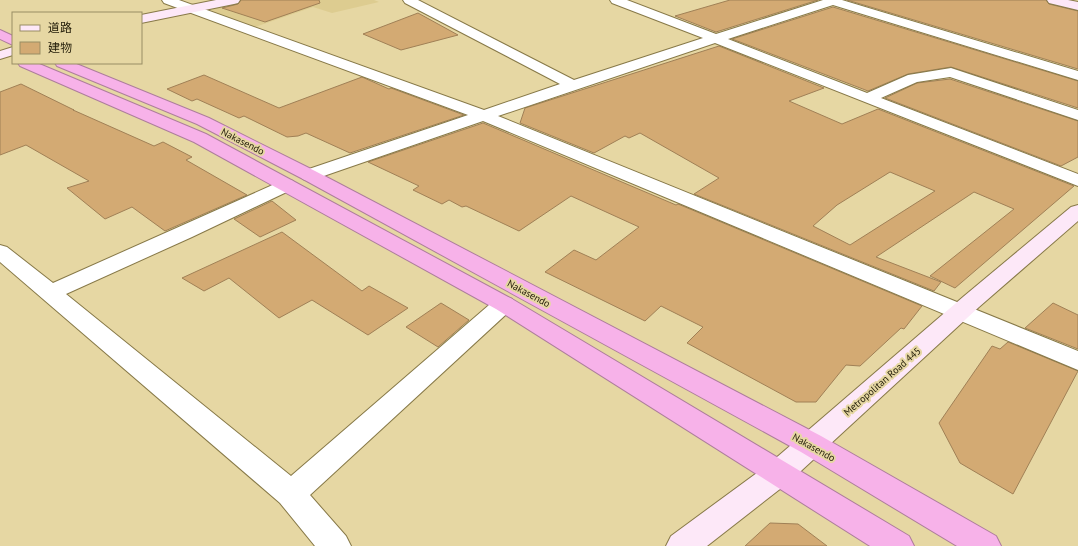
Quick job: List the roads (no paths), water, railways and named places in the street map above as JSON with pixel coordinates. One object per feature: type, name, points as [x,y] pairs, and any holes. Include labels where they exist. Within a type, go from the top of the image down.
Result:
[{"type":"highway","points":[[0,34],[12,40]]},
{"type":"highway","name":"Nakasendo","points":[[27,64],[200,138],[504,304],[898,546]]},
{"type":"highway","name":"Nakasendo","points":[[64,64],[203,121],[309,176],[811,444],[985,546]]},
{"type":"main road","points":[[142,19],[234,0]]},
{"type":"main road","points":[[1053,0],[1078,6]]},
{"type":"main road","name":"Metropolitan Road 445","points":[[682,546],[779,473],[960,312],[1078,211]]},
{"type":"street","points":[[168,0],[485,116],[1078,361]]},
{"type":"street","points":[[410,0],[573,85]]},
{"type":"street","points":[[616,0],[1078,180]]},
{"type":"street","points":[[309,176],[573,85],[718,39],[832,0],[1078,76]]},
{"type":"street","points":[[868,98],[913,78],[951,72],[1078,115]]},
{"type":"street","points":[[50,293],[185,233],[286,185]]},
{"type":"street","points":[[0,251],[291,494],[335,546]]},
{"type":"street","points":[[291,494],[504,304]]}]
